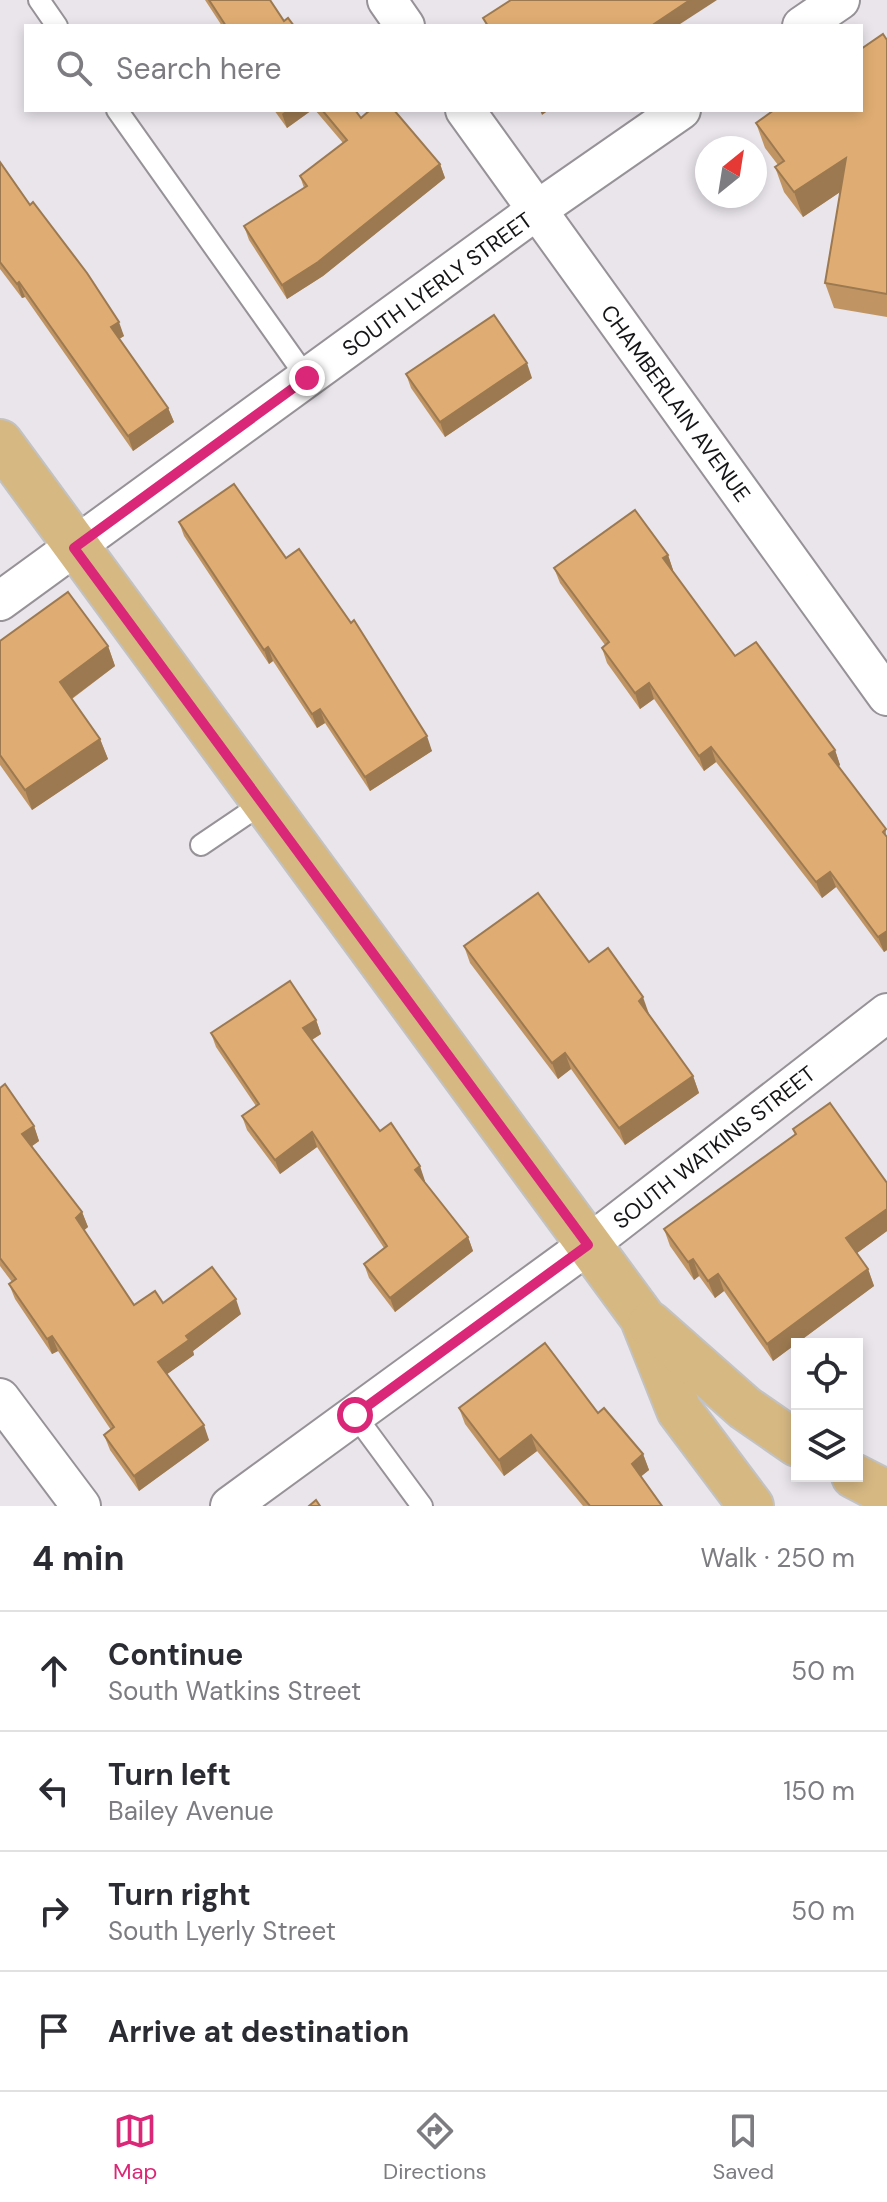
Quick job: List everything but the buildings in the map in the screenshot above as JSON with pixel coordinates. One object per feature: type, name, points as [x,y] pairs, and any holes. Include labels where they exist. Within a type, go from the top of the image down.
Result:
[{"type":"main road","points":[[0,442],[74,548],[642,1317],[745,1408],[791,1440]]},
{"type":"main road","points":[[642,1317],[679,1410],[751,1506]]},
{"type":"main road","points":[[863,1481],[887,1493]]},
{"type":"street","points":[[387,0],[404,24]]},
{"type":"street","points":[[805,24],[840,0]]},
{"type":"street","name":"CHAMBERLAIN AVENUE","points":[[466,112],[887,696]]},
{"type":"street","name":"SOUTH LYERLY STREET","points":[[0,601],[537,210],[678,112]]},
{"type":"street","name":"SOUTH WATKINS STREET","points":[[230,1506],[588,1245],[887,1013]]},
{"type":"street","points":[[3,1408],[81,1506]]},
{"type":"lane","points":[[39,0],[56,24]]},
{"type":"lane","points":[[118,112],[307,378]]},
{"type":"lane","points":[[201,845],[263,803]]},
{"type":"lane","points":[[355,1415],[422,1506]]},
{"type":"route","points":[[307,378],[74,548],[588,1245],[355,1415]]}]
